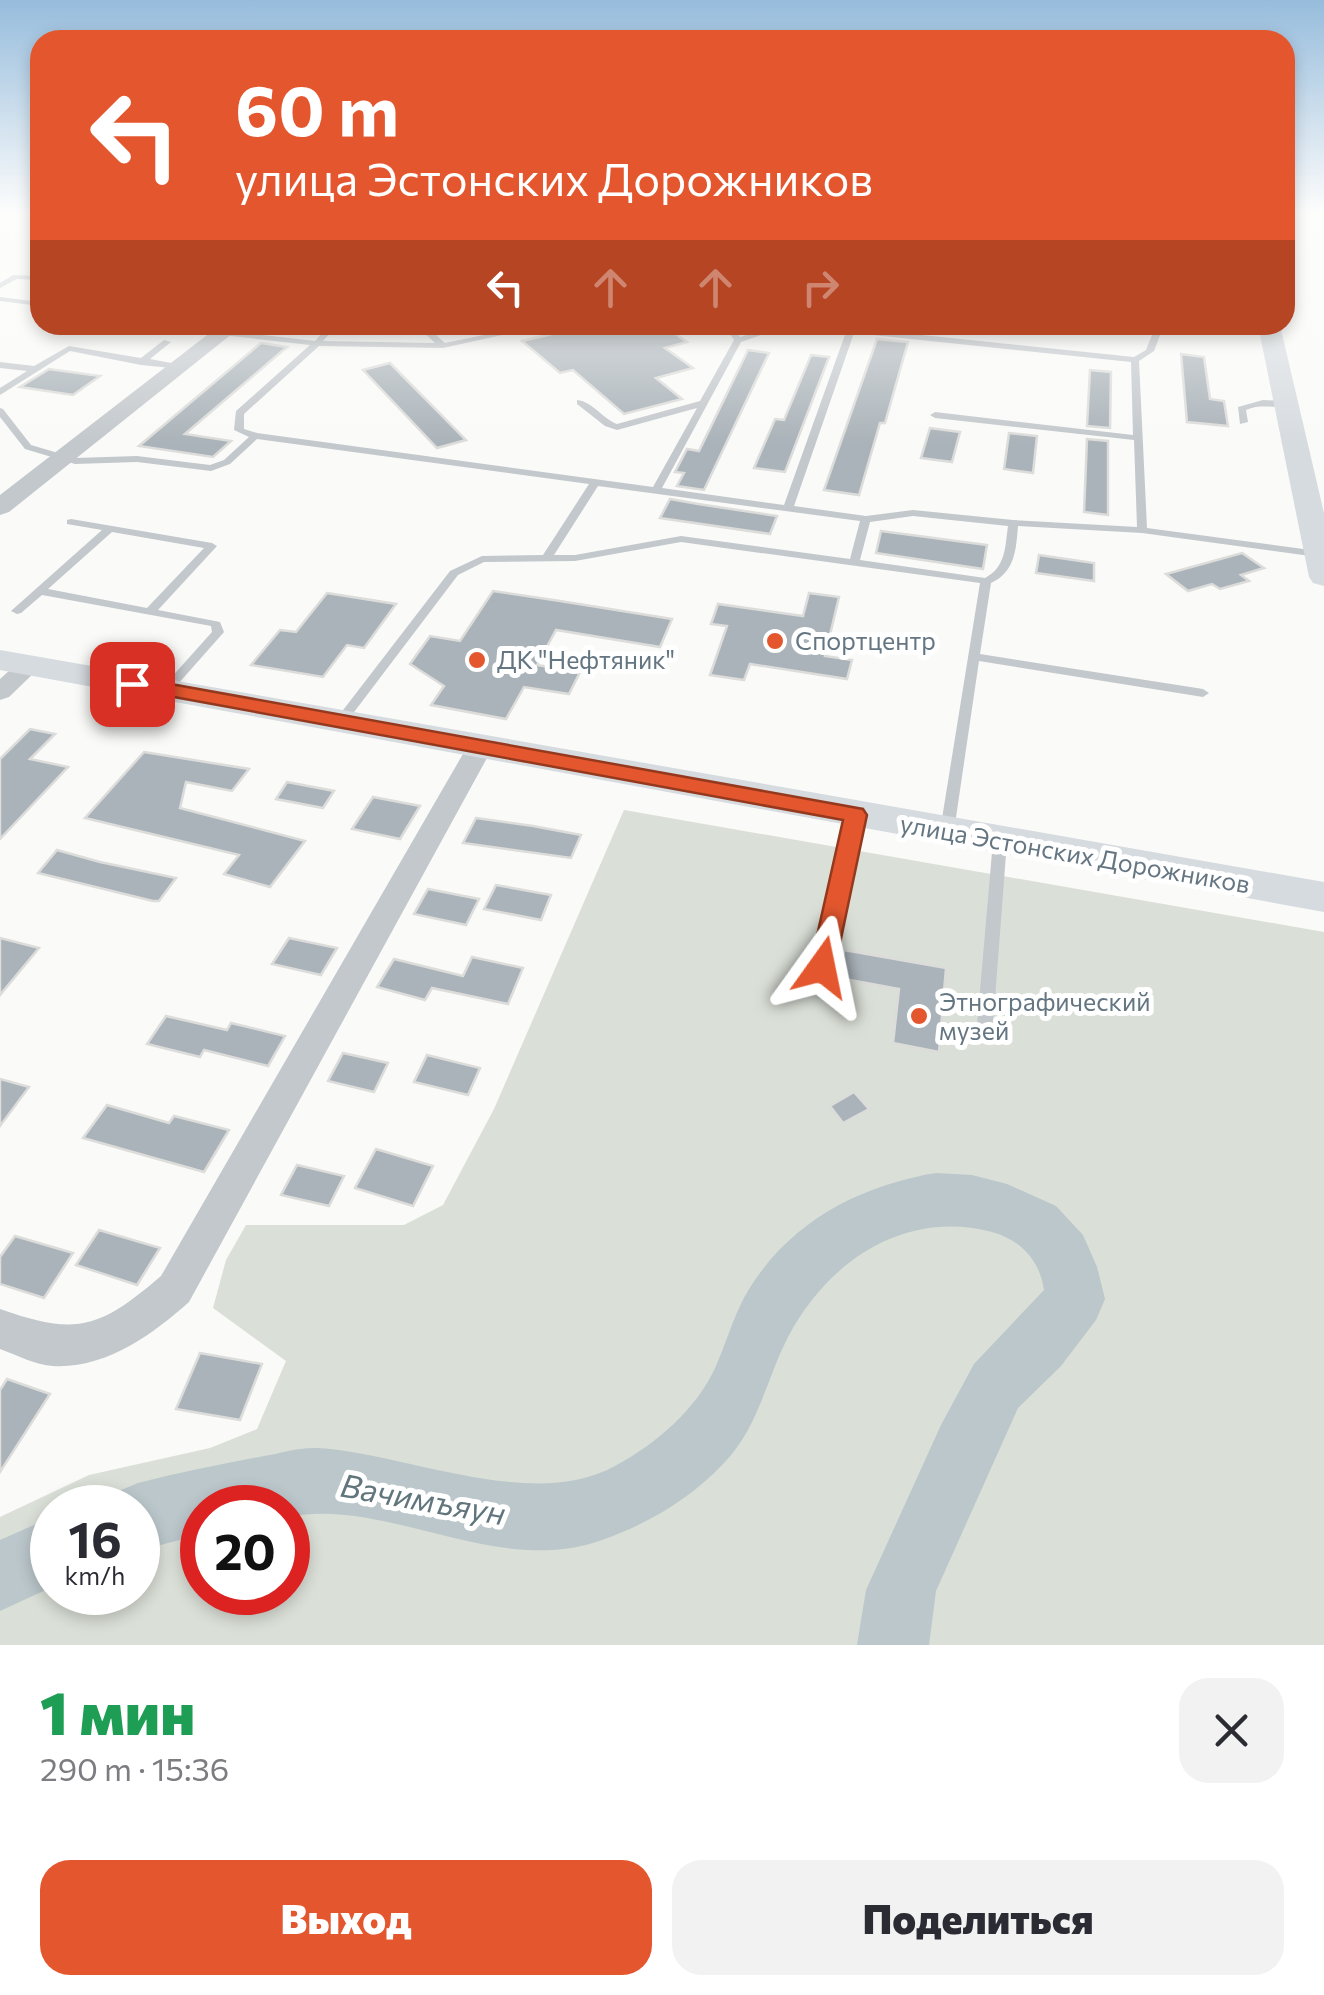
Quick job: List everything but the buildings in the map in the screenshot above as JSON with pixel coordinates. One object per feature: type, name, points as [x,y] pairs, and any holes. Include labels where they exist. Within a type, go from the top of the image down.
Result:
[{"type":"main road","points":[[1271,335],[1321,566]]},
{"type":"main road","name":"улица Эстонских Дорожников","points":[[14,662],[1324,897]]},
{"type":"street","points":[[0,507],[180,367],[214,335]]},
{"type":"street","points":[[0,692],[14,662]]},
{"type":"street","points":[[0,1330],[53,1346],[108,1336],[141,1320],[175,1289],[480,746]]},
{"type":"lane","points":[[0,299],[30,303]]},
{"type":"lane","points":[[264,335],[313,343],[443,346],[502,335]]},
{"type":"lane","points":[[322,335],[239,413],[239,430],[256,436],[866,520],[913,513],[1142,530],[1321,566]]},
{"type":"lane","points":[[431,335],[443,346]]},
{"type":"lane","points":[[735,335],[738,340]]},
{"type":"lane","points":[[656,490],[738,340],[754,335]]},
{"type":"lane","points":[[788,508],[848,335]]},
{"type":"lane","points":[[920,335],[1135,360],[1150,352],[1156,335]]},
{"type":"lane","points":[[140,362],[167,342]]},
{"type":"lane","points":[[0,392],[69,348],[180,367]]},
{"type":"lane","points":[[1135,360],[1142,530]]},
{"type":"lane","points":[[0,365],[34,369]]},
{"type":"lane","points":[[580,402],[612,426],[703,404]]},
{"type":"lane","points":[[1243,422],[1241,410],[1245,407],[1257,402],[1286,404]]},
{"type":"lane","points":[[0,411],[28,447],[62,459],[137,459],[211,468],[226,462],[256,436]]},
{"type":"lane","points":[[666,414],[688,430]]},
{"type":"lane","points":[[934,415],[1138,438]]},
{"type":"lane","points":[[546,559],[594,482]]},
{"type":"lane","points":[[854,563],[866,520]]},
{"type":"lane","points":[[71,522],[212,546],[150,611]]},
{"type":"lane","points":[[342,722],[454,572],[482,559],[575,558],[681,540],[986,582],[1008,565],[1013,523]]},
{"type":"lane","points":[[17,612],[111,528]]},
{"type":"lane","points":[[947,831],[986,582]]},
{"type":"lane","points":[[40,591],[209,621],[220,627],[166,690]]},
{"type":"lane","points":[[974,657],[1204,693]]},
{"type":"lane","points":[[822,967],[855,815]]},
{"type":"lane","points":[[985,1025],[1000,840]]},
{"type":"shaded area","points":[[624,810],[1324,932],[1324,1645],[0,1645],[0,1517],[30,1503],[30,1615],[160,1615],[160,1485],[68,1485],[89,1475],[210,1448],[257,1429],[286,1361],[213,1308],[226,1260],[246,1225],[404,1225],[443,1205],[494,1109]],"holes":[[[844,950],[946,968],[939,1052],[894,1043],[899,989],[840,978]]]},
{"type":"waterway","name":"Вачимъяун","points":[[160,1512],[310,1481],[518,1515],[576,1514],[604,1506],[657,1478],[688,1454],[715,1425],[739,1386],[767,1316],[810,1259],[838,1236],[902,1205],[936,1199],[972,1201],[1007,1210],[1047,1233],[1063,1254],[1075,1299],[1039,1344],[996,1386],[901,1590],[893,1645]]},
{"type":"waterway","name":"Вачимъяун","points":[[0,1576],[30,1562]]},
{"type":"place","name":"Спортцентр","points":[[775,641]]},
{"type":"place","name":"ДК \"Нефтяник\"","points":[[477,660]]},
{"type":"place","name":"Этнографический музей","points":[[919,1016]]},
{"type":"route","points":[[132,684],[855,815],[822,967]]}]
